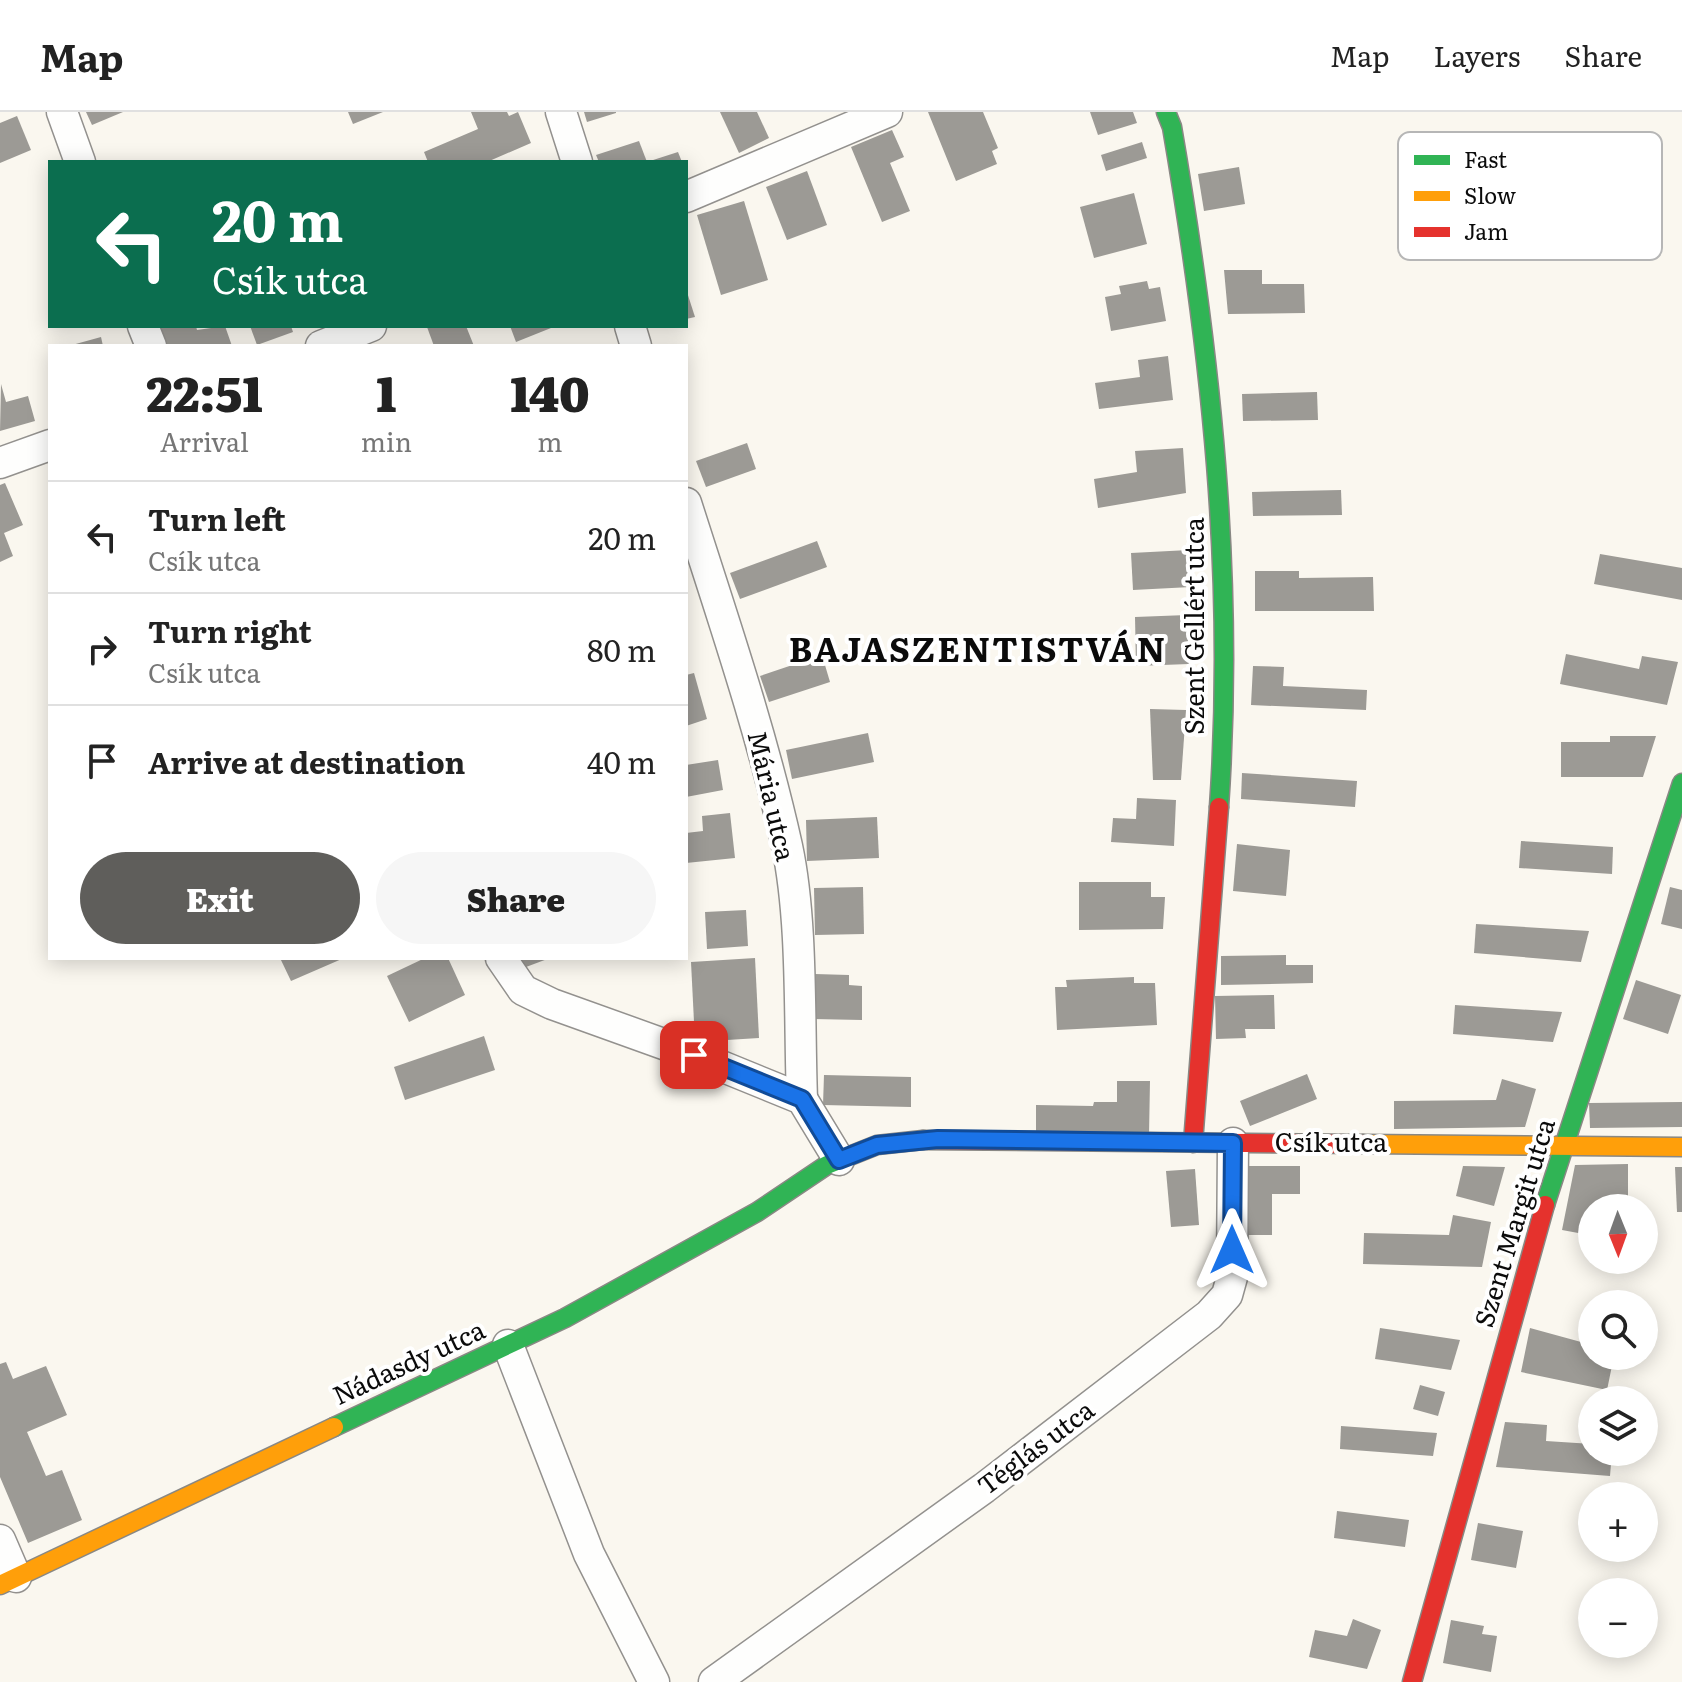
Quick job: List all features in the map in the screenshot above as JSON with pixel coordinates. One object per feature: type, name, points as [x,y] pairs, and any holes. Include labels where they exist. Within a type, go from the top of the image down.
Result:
[{"type":"street","points":[[62,112],[79,160]]},
{"type":"street","points":[[561,112],[576,160]]},
{"type":"street","points":[[688,196],[887,112]]},
{"type":"street","name":"Szent Gellért utca","points":[[1166,112],[1196,263],[1217,439],[1225,595],[1221,766],[1193,1143]]},
{"type":"street","points":[[326,344],[366,328]]},
{"type":"street","points":[[0,463],[48,446]]},
{"type":"street","name":"Mária utca","points":[[688,509],[742,679],[787,848],[796,941],[802,1099]]},
{"type":"street","name":"Szent Margit utca","points":[[1412,1682],[1538,1228],[1682,783]]},
{"type":"street","points":[[502,960],[523,990],[552,1004],[694,1055],[802,1099],[833,1162]]},
{"type":"street","name":"Csík utca","points":[[833,1162],[877,1145],[938,1139],[1682,1147]]},
{"type":"street","name":"Téglás utca","points":[[714,1682],[984,1488],[1209,1315],[1227,1295],[1232,1277],[1233,1143]]},
{"type":"street","name":"Nádasdy utca","points":[[8,1581],[565,1318],[757,1212],[833,1162]]},
{"type":"street","points":[[508,1345],[589,1554],[654,1682]]},
{"type":"street","points":[[0,1540],[8,1581]]},
{"type":"building","points":[[86,112],[123,112],[92,125]]},
{"type":"building","points":[[348,112],[383,112],[353,124]]},
{"type":"building","points":[[471,112],[507,112],[509,116],[518,112],[531,143],[492,160],[427,160],[424,152],[478,129]]},
{"type":"building","points":[[584,112],[616,112],[616,113],[587,122]]},
{"type":"building","points":[[720,112],[757,112],[769,138],[739,153]]},
{"type":"building","points":[[928,112],[983,112],[998,148],[992,151],[997,164],[956,181]]},
{"type":"building","points":[[1090,112],[1133,112],[1137,123],[1098,135]]},
{"type":"building","points":[[17,116],[31,150],[0,163],[0,123]]},
{"type":"building","points":[[892,130],[904,157],[890,163],[910,211],[882,222],[851,147]]},
{"type":"building","points":[[639,141],[646,160],[598,160],[596,155]]},
{"type":"building","points":[[1142,142],[1147,158],[1106,171],[1101,155]]},
{"type":"building","points":[[678,152],[681,160],[653,160]]},
{"type":"building","points":[[1239,167],[1245,204],[1204,211],[1198,174]]},
{"type":"building","points":[[807,171],[827,225],[787,240],[766,187]]},
{"type":"building","points":[[1134,193],[1147,244],[1094,258],[1080,207]]},
{"type":"building","points":[[744,201],[768,280],[721,295],[697,215]]},
{"type":"building","points":[[1224,270],[1262,270],[1262,284],[1304,284],[1305,313],[1228,314]]},
{"type":"building","points":[[1147,281],[1149,289],[1160,287],[1166,321],[1111,331],[1105,297],[1121,294],[1119,286]]},
{"type":"building","points":[[688,295],[695,317],[688,319]]},
{"type":"building","points":[[158,328],[226,328],[231,344],[164,344]]},
{"type":"building","points":[[251,328],[292,328],[293,332],[257,344]]},
{"type":"building","points":[[427,328],[467,328],[473,344],[433,344]]},
{"type":"building","points":[[511,328],[551,328],[516,342]]},
{"type":"building","points":[[101,337],[103,344],[76,344]]},
{"type":"building","points":[[1168,356],[1173,400],[1099,409],[1095,383],[1140,377],[1138,360]]},
{"type":"building","points":[[1,384],[6,402],[28,396],[35,421],[0,431]]},
{"type":"building","points":[[1317,392],[1318,420],[1243,421],[1242,394]]},
{"type":"building","points":[[747,443],[756,469],[706,487],[696,461]]},
{"type":"building","points":[[1183,448],[1186,493],[1098,508],[1094,479],[1137,472],[1135,451]]},
{"type":"building","points":[[5,483],[23,525],[4,533],[13,556],[0,562],[0,485]]},
{"type":"building","points":[[1341,490],[1342,515],[1253,516],[1252,492]]},
{"type":"building","points":[[817,541],[827,567],[740,599],[730,573]]},
{"type":"building","points":[[1189,550],[1191,587],[1133,590],[1131,553]]},
{"type":"building","points":[[1600,554],[1682,568],[1682,600],[1594,584]]},
{"type":"building","points":[[1255,571],[1299,571],[1299,578],[1373,577],[1374,611],[1255,611]]},
{"type":"building","points":[[1187,615],[1189,664],[1136,666],[1135,617]]},
{"type":"building","points":[[1566,654],[1639,669],[1642,656],[1678,662],[1667,705],[1560,684]]},
{"type":"building","points":[[822,655],[830,682],[769,702],[760,676]]},
{"type":"building","points":[[1253,666],[1284,667],[1283,686],[1367,690],[1366,710],[1251,705]]},
{"type":"building","points":[[694,673],[707,719],[688,725],[688,674]]},
{"type":"building","points":[[1150,709],[1186,710],[1181,780],[1153,780]]},
{"type":"building","points":[[868,733],[874,762],[792,779],[786,750]]},
{"type":"building","points":[[1610,736],[1656,736],[1643,777],[1561,777],[1561,742],[1610,742]]},
{"type":"building","points":[[718,760],[723,790],[688,797],[688,765]]},
{"type":"building","points":[[1242,773],[1357,781],[1355,807],[1241,799]]},
{"type":"building","points":[[1137,798],[1176,800],[1174,846],[1111,842],[1113,818],[1136,819]]},
{"type":"building","points":[[730,813],[735,858],[688,863],[688,833],[703,831],[702,816]]},
{"type":"building","points":[[877,817],[879,858],[807,861],[806,820]]},
{"type":"building","points":[[1521,841],[1613,847],[1612,874],[1519,868]]},
{"type":"building","points":[[1237,844],[1290,850],[1286,896],[1233,891]]},
{"type":"building","points":[[1079,882],[1151,882],[1151,897],[1165,897],[1163,929],[1079,930]]},
{"type":"building","points":[[863,887],[864,934],[815,935],[814,888]]},
{"type":"building","points":[[1670,887],[1682,890],[1682,929],[1661,924]]},
{"type":"building","points":[[746,910],[748,946],[707,949],[705,912]]},
{"type":"building","points":[[1476,924],[1589,931],[1581,962],[1474,953]]},
{"type":"building","points":[[1286,955],[1286,965],[1313,965],[1313,983],[1221,985],[1221,956]]},
{"type":"building","points":[[755,958],[759,1038],[695,1042],[691,962]]},
{"type":"building","points":[[281,960],[339,960],[291,981]]},
{"type":"building","points":[[421,960],[449,960],[465,995],[409,1022],[387,976]]},
{"type":"building","points":[[514,960],[545,960],[518,970]]},
{"type":"building","points":[[815,974],[849,975],[849,985],[862,986],[862,1020],[813,1019]]},
{"type":"building","points":[[1134,977],[1134,983],[1155,983],[1157,1025],[1057,1030],[1055,987],[1067,987],[1066,980]]},
{"type":"building","points":[[1636,980],[1681,995],[1668,1034],[1623,1019]]},
{"type":"building","points":[[1274,995],[1275,1029],[1245,1029],[1246,1038],[1216,1039],[1215,996]]},
{"type":"building","points":[[1455,1005],[1562,1012],[1553,1042],[1453,1034]]},
{"type":"building","points":[[484,1036],[495,1070],[405,1100],[394,1067]]},
{"type":"building","points":[[1307,1074],[1317,1099],[1250,1126],[1240,1101]]},
{"type":"building","points":[[824,1075],[911,1077],[911,1107],[823,1105]]},
{"type":"building","points":[[1502,1079],[1536,1089],[1525,1127],[1394,1129],[1394,1101],[1496,1100]]},
{"type":"building","points":[[1117,1081],[1150,1081],[1149,1135],[1036,1133],[1036,1105],[1093,1106],[1094,1102],[1117,1102]]},
{"type":"building","points":[[1682,1102],[1682,1127],[1590,1128],[1589,1103]]},
{"type":"building","points":[[1628,1164],[1628,1194],[1578,1194],[1578,1233],[1562,1230],[1575,1165]]},
{"type":"building","points":[[1242,1166],[1300,1166],[1300,1194],[1272,1194],[1272,1235],[1242,1235]]},
{"type":"building","points":[[1463,1166],[1505,1167],[1494,1206],[1456,1196]]},
{"type":"building","points":[[1675,1167],[1682,1167],[1682,1212],[1677,1212]]},
{"type":"building","points":[[1195,1169],[1199,1225],[1171,1227],[1166,1171]]},
{"type":"building","points":[[1453,1215],[1491,1222],[1482,1267],[1363,1264],[1364,1233],[1449,1235]]},
{"type":"building","points":[[1380,1328],[1460,1340],[1451,1370],[1375,1359]]},
{"type":"building","points":[[1530,1328],[1578,1341],[1578,1370],[1611,1370],[1608,1386],[1588,1386],[1521,1372]]},
{"type":"building","points":[[6,1362],[13,1379],[46,1366],[67,1415],[27,1432],[46,1476],[62,1470],[82,1520],[28,1543],[0,1477],[0,1364]]},
{"type":"building","points":[[1420,1385],[1445,1392],[1438,1416],[1413,1409]]},
{"type":"building","points":[[1505,1422],[1547,1425],[1546,1441],[1578,1443],[1578,1466],[1611,1466],[1610,1476],[1496,1467]]},
{"type":"building","points":[[1341,1426],[1437,1433],[1433,1456],[1340,1449]]},
{"type":"building","points":[[1337,1511],[1409,1520],[1405,1547],[1334,1538]]},
{"type":"building","points":[[1478,1523],[1523,1531],[1516,1568],[1471,1560]]},
{"type":"building","points":[[1353,1619],[1381,1630],[1367,1669],[1309,1657],[1315,1630],[1347,1636]]},
{"type":"building","points":[[1451,1620],[1484,1626],[1482,1634],[1497,1636],[1491,1672],[1443,1663]]},
{"type":"traffic: fast","points":[[1166,112],[1172,127],[1186,212],[1216,466],[1224,635],[1219,807]]},
{"type":"traffic: fast","points":[[1545,1205],[1682,783]]},
{"type":"traffic: fast","points":[[334,1427],[565,1318],[757,1212],[827,1165],[877,1145],[923,1140]]},
{"type":"traffic: slow","points":[[1363,1144],[1682,1147]]},
{"type":"traffic: slow","points":[[0,1585],[334,1427]]},
{"type":"traffic: jam","points":[[1193,1143],[1219,807]]},
{"type":"traffic: jam","points":[[923,1140],[1363,1144]]},
{"type":"traffic: jam","points":[[1412,1682],[1545,1205]]},
{"type":"district","name":"BAJASZENTISTVÁN","points":[[978,650]]},
{"type":"route","points":[[694,1055],[802,1099],[839,1160],[877,1145],[938,1139],[1233,1143],[1232,1250]]}]
